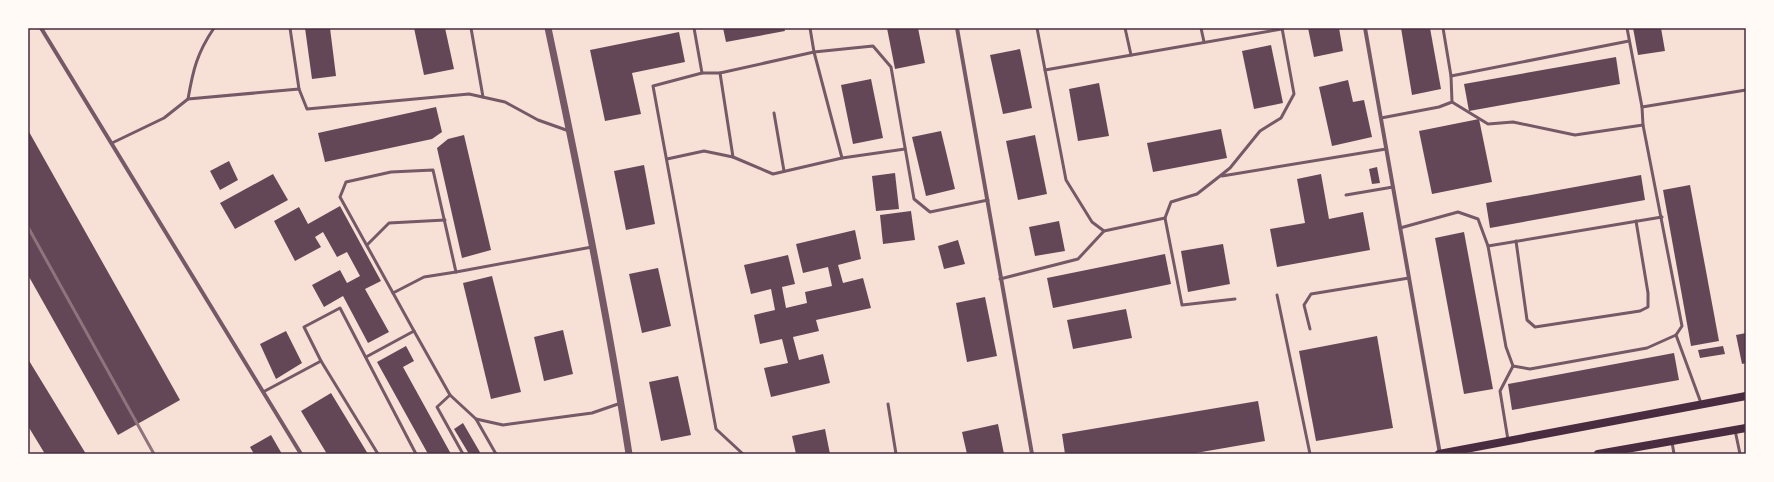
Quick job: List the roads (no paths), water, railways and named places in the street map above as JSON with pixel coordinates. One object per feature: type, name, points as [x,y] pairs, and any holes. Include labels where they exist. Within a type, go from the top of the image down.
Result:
[{"type":"main road","points":[[1439,454],[1701,403],[1746,396]]},
{"type":"main road","points":[[1598,454],[1746,428]]},
{"type":"street","points":[[41,28],[301,454]]},
{"type":"street","points":[[548,28],[592,247],[629,454]]},
{"type":"street","points":[[957,28],[1032,454]]},
{"type":"street","points":[[1365,28],[1439,454]]},
{"type":"lane","points":[[188,99],[195,64],[214,28]]},
{"type":"lane","points":[[290,28],[299,89],[307,109],[469,94],[505,102],[538,120],[570,132]]},
{"type":"lane","points":[[471,28],[483,97]]},
{"type":"lane","points":[[694,28],[702,73]]},
{"type":"lane","points":[[810,28],[814,52],[842,158]]},
{"type":"lane","points":[[1037,28],[1066,180],[1092,222],[1104,231]]},
{"type":"lane","points":[[1125,28],[1131,55]]},
{"type":"lane","points":[[1202,28],[1204,42]]},
{"type":"lane","points":[[1045,70],[1282,28],[1294,94],[1281,118],[1260,131],[1230,168],[1197,194],[1171,202],[1165,218],[1182,305],[1235,299]]},
{"type":"lane","points":[[1443,28],[1451,76],[1452,102]]},
{"type":"lane","points":[[1514,366],[1530,369],[1647,348],[1676,335],[1682,326],[1643,125],[1642,107],[1627,28]]},
{"type":"lane","points":[[1451,76],[1629,41]]},
{"type":"lane","points":[[742,454],[716,429],[653,86],[702,73],[720,73],[814,52],[873,46],[890,67],[914,199],[930,212],[988,200]]},
{"type":"lane","points":[[720,73],[733,157]]},
{"type":"lane","points":[[112,143],[164,118],[188,99],[299,89]]},
{"type":"lane","points":[[1642,107],[1746,90]]},
{"type":"lane","points":[[1381,118],[1440,107],[1452,102]]},
{"type":"lane","points":[[1452,102],[1488,124],[1512,122],[1575,135],[1643,125]]},
{"type":"lane","points":[[774,113],[784,171]]},
{"type":"lane","points":[[667,159],[704,151],[733,157],[773,174],[842,158],[905,149]]},
{"type":"lane","points":[[1220,176],[1386,149]]},
{"type":"lane","points":[[456,272],[433,170],[391,172],[346,182],[340,197],[450,395],[476,419],[496,454]]},
{"type":"lane","points":[[1346,195],[1393,187]]},
{"type":"lane","points":[[1400,228],[1458,212],[1478,219],[1488,246],[1506,347],[1514,366]]},
{"type":"lane","points":[[1488,246],[1662,217]]},
{"type":"lane","points":[[1000,279],[1078,260],[1104,231],[1165,218]]},
{"type":"lane","points":[[367,245],[389,222],[445,220]]},
{"type":"lane","points":[[1516,241],[1527,320],[1535,327],[1640,311],[1648,307],[1648,293],[1636,221]]},
{"type":"lane","points":[[394,293],[424,277],[592,247]]},
{"type":"lane","points":[[1310,329],[1304,305],[1311,294],[1409,278]]},
{"type":"lane","points":[[1277,295],[1310,454]]},
{"type":"lane","points":[[378,454],[322,361],[304,327],[340,308],[416,454]]},
{"type":"lane","points":[[366,357],[414,331]]},
{"type":"lane","points":[[1676,335],[1701,403]]},
{"type":"lane","points":[[263,392],[322,361]]},
{"type":"lane","points":[[1508,440],[1500,391],[1514,366]]},
{"type":"lane","points":[[450,395],[437,407],[463,454]]},
{"type":"lane","points":[[476,419],[503,425],[592,413],[621,403]]},
{"type":"lane","points":[[888,404],[896,454]]},
{"type":"lane","points":[[1735,430],[1740,454]]},
{"type":"lane","points":[[1672,440],[1674,454]]},
{"type":"railway","points":[[28,227],[154,454]]}]
